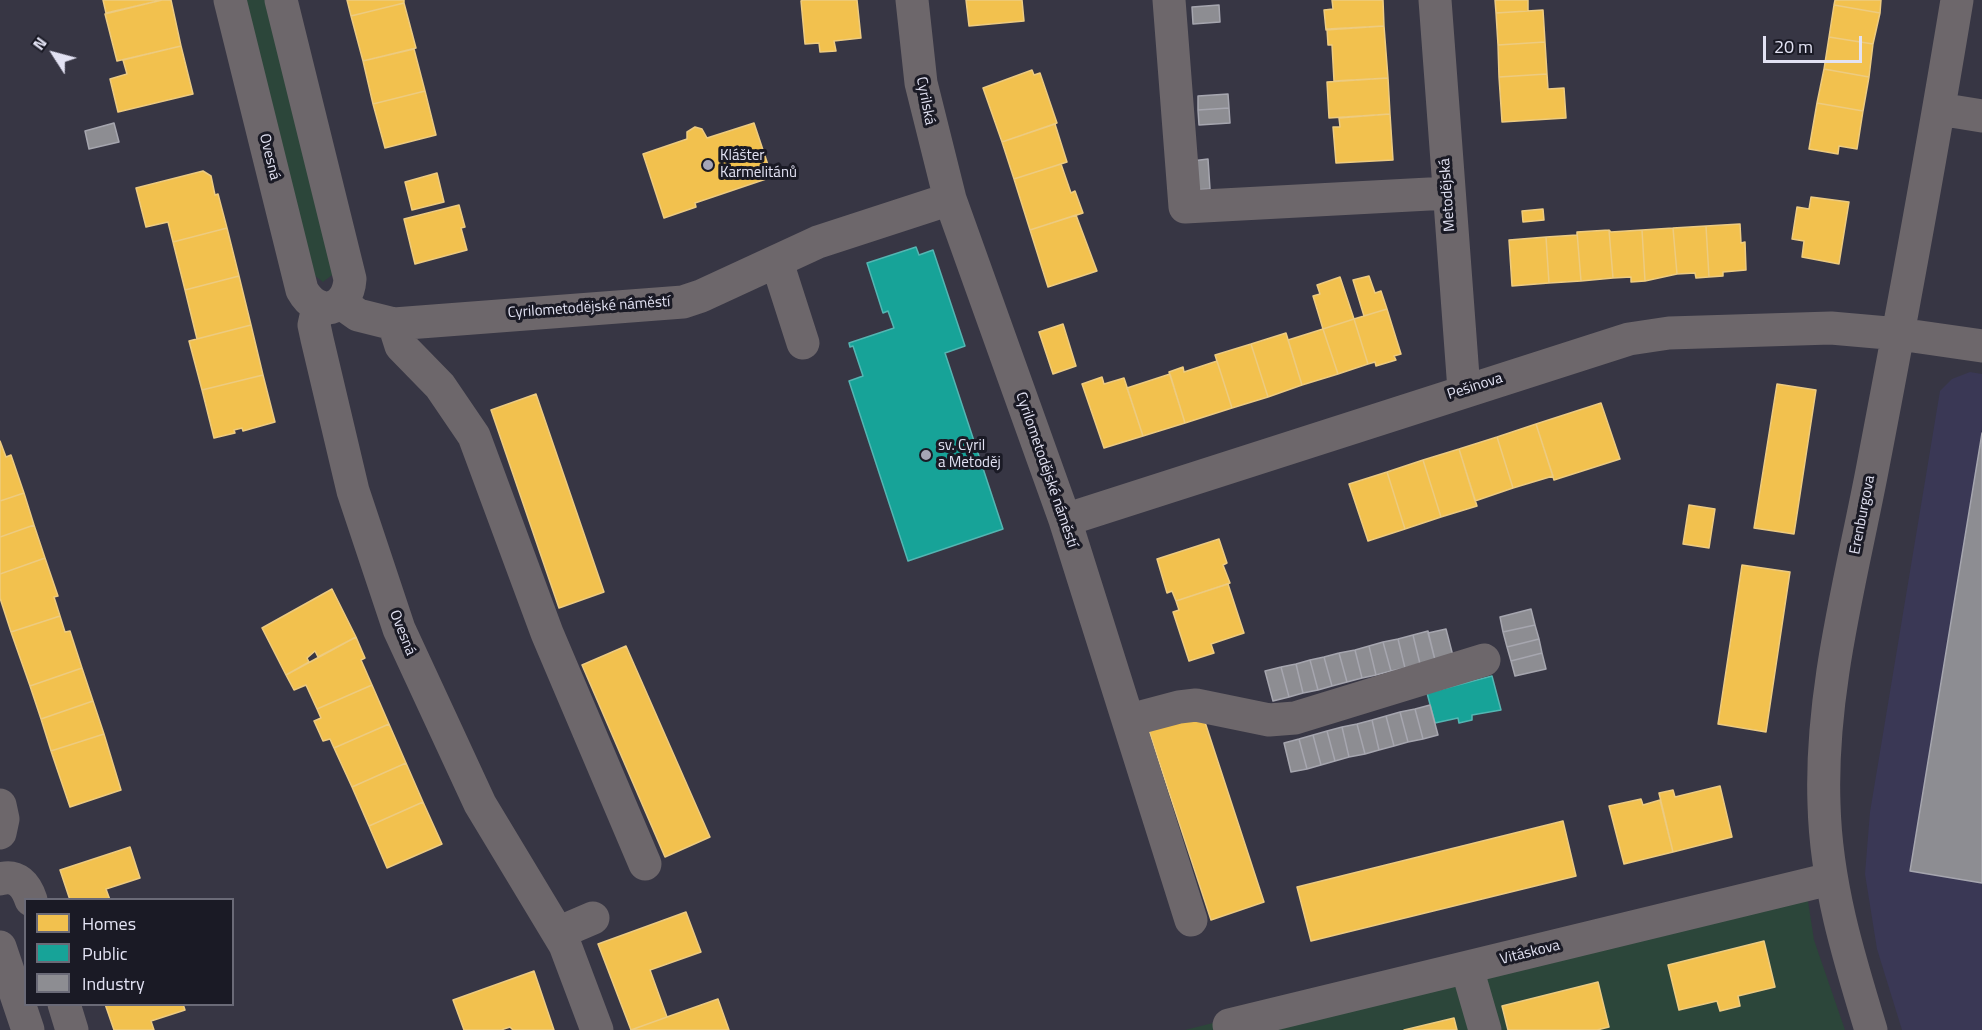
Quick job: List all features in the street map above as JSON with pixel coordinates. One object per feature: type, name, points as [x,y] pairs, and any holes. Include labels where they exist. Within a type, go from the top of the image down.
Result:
[{"type":"street","name":"Ovesná","points":[[230,0],[320,298],[314,325],[316,339],[353,491],[399,629],[480,804],[558,933],[597,1030]]},
{"type":"street","name":"Ovesná","points":[[281,0],[350,279],[349,292],[320,298]]},
{"type":"street","name":"Cyrilská","points":[[912,0],[921,83],[950,199]]},
{"type":"street","points":[[1169,0],[1185,207],[1448,193]]},
{"type":"street","name":"Metodějská","points":[[1435,0],[1464,390]]},
{"type":"street","name":"Erenburgova","points":[[1871,1030],[1845,945],[1830,879],[1824,766],[1831,687],[1899,334],[1957,0]]},
{"type":"street","points":[[1939,109],[1982,116]]},
{"type":"street","name":"Cyrilometodějské náměstí","points":[[394,324],[683,302],[701,297],[818,242],[950,199],[1065,519],[1191,920]]},
{"type":"street","points":[[777,261],[803,343]]},
{"type":"street","points":[[320,298],[358,315],[394,324],[401,346],[440,386],[474,435],[547,633],[645,864]]},
{"type":"street","name":"Pešinova","points":[[1065,519],[1608,344],[1650,335],[1831,328],[1899,334],[1982,346]]},
{"type":"street","points":[[1130,720],[1196,705],[1269,720],[1295,718],[1484,660]]},
{"type":"street","points":[[0,805],[3,826],[0,833]]},
{"type":"street","points":[[0,878],[18,880],[28,890],[30,898]]},
{"type":"street","name":"Vitáskova","points":[[1229,1025],[1830,879]]},
{"type":"street","points":[[558,933],[593,918]]},
{"type":"street","points":[[0,947],[28,1030]]},
{"type":"street","points":[[1467,968],[1485,1030]]},
{"type":"street","points":[[64,1006],[72,1030]]},
{"type":"shaded area","points":[[1970,372],[1982,374],[1982,1030],[1902,1030],[1877,949],[1865,874],[1870,812],[1940,391],[1952,379]]},
{"type":"green space","points":[[242,0],[272,0],[336,272],[323,282],[314,275]]},
{"type":"green space","points":[[1804,875],[1814,940],[1845,1030],[1185,1030]]},
{"type":"building: Homes","points":[[103,0],[162,0],[106,13]]},
{"type":"building: Homes","points":[[162,0],[171,0],[181,46],[117,61],[105,14]]},
{"type":"building: Homes","points":[[347,0],[404,0],[404,3],[351,16]]},
{"type":"building: Homes","points":[[857,0],[861,38],[834,41],[836,51],[820,52],[819,43],[805,44],[801,1]]},
{"type":"building: Homes","points":[[966,0],[1022,0],[1024,21],[969,26]]},
{"type":"building: Homes","points":[[1332,0],[1383,0],[1384,26],[1326,30],[1324,10],[1333,9]]},
{"type":"building: Homes","points":[[1495,0],[1528,0],[1528,11],[1496,13]]},
{"type":"building: Homes","points":[[1835,0],[1881,0],[1880,13],[1834,5]]},
{"type":"building: Homes","points":[[404,3],[416,48],[363,61],[351,16]]},
{"type":"building: Homes","points":[[1834,5],[1880,13],[1873,44],[1829,37]]},
{"type":"building: Homes","points":[[1543,10],[1545,42],[1498,45],[1496,13]]},
{"type":"building: Homes","points":[[1384,26],[1388,78],[1334,81],[1332,45],[1328,45],[1327,29]]},
{"type":"building: Homes","points":[[1829,37],[1873,44],[1869,77],[1824,69]]},
{"type":"building: Homes","points":[[1545,42],[1547,74],[1499,77],[1498,45]]},
{"type":"building: Homes","points":[[181,46],[193,94],[118,112],[110,79],[127,74],[123,60]]},
{"type":"building: Homes","points":[[414,49],[425,91],[373,104],[363,61]]},
{"type":"building: Homes","points":[[1824,69],[1869,77],[1863,111],[1817,103]]},
{"type":"building: Homes","points":[[1032,70],[1034,75],[1040,73],[1057,123],[1002,142],[983,88]]},
{"type":"building: Homes","points":[[1547,74],[1548,89],[1564,88],[1566,118],[1502,122],[1499,77]]},
{"type":"building: Homes","points":[[1388,78],[1390,114],[1329,118],[1327,82]]},
{"type":"building: Homes","points":[[425,91],[436,135],[385,148],[373,104]]},
{"type":"building: Homes","points":[[1817,103],[1863,111],[1857,149],[1839,146],[1838,154],[1809,149]]},
{"type":"building: Homes","points":[[1390,114],[1393,160],[1336,163],[1333,127],[1340,127],[1339,118]]},
{"type":"building: Homes","name":"Klášter Karmelitánů","points":[[754,123],[772,177],[695,203],[696,207],[664,218],[643,154],[687,139],[687,132],[695,127],[702,129],[707,138]]},
{"type":"building: Homes","points":[[1055,124],[1067,162],[1014,179],[1002,142]]},
{"type":"building: Homes","points":[[1061,164],[1071,193],[1075,191],[1083,213],[1030,230],[1014,179]]},
{"type":"building: Homes","points":[[203,171],[211,176],[227,228],[173,242],[168,222],[146,227],[136,188]]},
{"type":"building: Homes","points":[[437,173],[444,202],[412,210],[405,182]]},
{"type":"building: Homes","points":[[1811,197],[1849,202],[1839,264],[1802,257],[1804,241],[1792,239],[1797,207],[1809,209]]},
{"type":"building: Homes","points":[[459,205],[465,227],[461,228],[467,250],[415,264],[404,219]]},
{"type":"building: Homes","points":[[1543,209],[1544,220],[1523,222],[1522,211]]},
{"type":"building: Homes","points":[[1076,215],[1097,271],[1048,287],[1030,230]]},
{"type":"building: Homes","points":[[1740,224],[1741,243],[1745,242],[1746,270],[1723,272],[1723,276],[1709,277],[1706,226]]},
{"type":"building: Homes","points":[[1706,226],[1709,277],[1696,278],[1695,273],[1677,274],[1673,228]]},
{"type":"building: Homes","points":[[227,228],[239,276],[185,290],[173,242]]},
{"type":"building: Homes","points":[[1673,228],[1677,274],[1645,281],[1642,230]]},
{"type":"building: Homes","points":[[1609,230],[1611,232],[1642,230],[1645,281],[1631,282],[1631,277],[1613,278]]},
{"type":"building: Homes","points":[[1609,230],[1613,278],[1581,281],[1577,232]]},
{"type":"building: Homes","points":[[1577,232],[1581,281],[1549,283],[1546,237],[1577,235]]},
{"type":"building: Homes","points":[[1546,237],[1549,283],[1512,286],[1509,240]]},
{"type":"building: Homes","points":[[239,276],[251,325],[197,339],[185,290]]},
{"type":"building: Homes","points":[[1369,276],[1375,293],[1381,291],[1387,309],[1364,316],[1353,280]]},
{"type":"building: Homes","points":[[1340,277],[1354,319],[1323,329],[1313,296],[1320,294],[1317,285]]},
{"type":"building: Homes","points":[[1387,309],[1401,354],[1394,356],[1396,360],[1376,366],[1375,362],[1368,364],[1354,319]]},
{"type":"building: Homes","points":[[1354,319],[1368,364],[1338,374],[1323,329]]},
{"type":"building: Homes","points":[[1063,324],[1076,366],[1053,374],[1039,332]]},
{"type":"building: Homes","points":[[251,325],[263,375],[202,390],[189,341]]},
{"type":"building: Homes","points":[[1323,329],[1338,374],[1302,385],[1288,340]]},
{"type":"building: Homes","points":[[1286,333],[1302,385],[1268,397],[1251,344]]},
{"type":"building: Homes","points":[[1251,344],[1268,397],[1232,408],[1215,355]]},
{"type":"building: Homes","points":[[1217,361],[1232,408],[1185,423],[1169,372],[1183,367],[1184,372]]},
{"type":"building: Homes","points":[[1170,374],[1185,423],[1143,436],[1127,388]]},
{"type":"building: Homes","points":[[263,375],[275,422],[243,431],[242,428],[234,430],[235,433],[214,438],[202,390]]},
{"type":"building: Homes","points":[[1102,377],[1104,384],[1124,378],[1143,436],[1104,448],[1082,384]]},
{"type":"building: Homes","points":[[1777,384],[1816,390],[1794,534],[1754,528]]},
{"type":"building: Homes","points":[[536,394],[604,592],[559,608],[491,410]]},
{"type":"building: Homes","points":[[1601,403],[1620,459],[1554,480],[1536,424]]},
{"type":"building: Homes","points":[[1536,424],[1553,476],[1513,488],[1497,437]]},
{"type":"building: Homes","points":[[1497,437],[1513,488],[1475,501],[1459,449]]},
{"type":"building: Homes","points":[[0,441],[6,457],[11,455],[24,493],[0,501]]},
{"type":"building: Homes","points":[[1459,449],[1477,506],[1441,517],[1423,460]]},
{"type":"building: Homes","points":[[1423,460],[1441,517],[1405,529],[1387,472]]},
{"type":"building: Homes","points":[[1387,472],[1405,529],[1368,541],[1349,484]]},
{"type":"building: Homes","points":[[24,493],[34,525],[0,537],[0,501]]},
{"type":"building: Homes","points":[[1689,505],[1715,509],[1709,548],[1683,544]]},
{"type":"building: Homes","points":[[34,525],[45,558],[0,574],[0,537]]},
{"type":"building: Homes","points":[[1219,539],[1227,563],[1223,565],[1230,583],[1176,601],[1172,591],[1167,593],[1157,559]]},
{"type":"building: Homes","points":[[45,558],[58,596],[54,597],[60,616],[11,632],[0,598],[0,574]]},
{"type":"building: Homes","points":[[1742,565],[1790,572],[1766,732],[1718,724]]},
{"type":"building: Homes","points":[[1228,584],[1244,633],[1211,644],[1214,653],[1189,661],[1173,612],[1179,610],[1176,601]]},
{"type":"building: Homes","points":[[332,589],[356,637],[318,657],[315,651],[307,658],[309,662],[286,675],[262,628]]},
{"type":"building: Homes","points":[[60,616],[65,632],[70,631],[82,668],[30,686],[11,632]]},
{"type":"building: Homes","points":[[356,637],[365,658],[361,660],[372,685],[317,709],[306,685],[294,690],[286,675]]},
{"type":"building: Homes","points":[[626,646],[710,837],[665,857],[582,665]]},
{"type":"building: Homes","points":[[82,668],[93,701],[41,719],[30,686]]},
{"type":"building: Homes","points":[[372,685],[389,724],[334,748],[330,739],[323,741],[314,721],[321,718],[317,709]]},
{"type":"building: Homes","points":[[93,701],[104,734],[51,751],[41,719]]},
{"type":"building: Homes","points":[[1202,713],[1264,902],[1211,920],[1149,731]]},
{"type":"building: Homes","points":[[389,724],[406,763],[352,787],[334,748]]},
{"type":"building: Homes","points":[[104,734],[121,790],[70,807],[51,751]]},
{"type":"building: Homes","points":[[406,763],[423,802],[369,826],[352,787]]},
{"type":"building: Homes","points":[[1720,786],[1732,837],[1673,852],[1659,793],[1673,790],[1675,797]]},
{"type":"building: Homes","points":[[1641,799],[1643,805],[1660,800],[1673,852],[1624,864],[1609,806]]},
{"type":"building: Homes","points":[[423,802],[442,844],[387,868],[369,826]]},
{"type":"building: Homes","points":[[1563,821],[1576,876],[1311,941],[1297,887]]},
{"type":"building: Homes","points":[[130,847],[140,878],[106,889],[109,898],[69,898],[60,870]]},
{"type":"building: Homes","points":[[686,912],[701,952],[650,970],[667,1017],[631,1030],[598,944]]},
{"type":"building: Homes","points":[[1764,941],[1775,987],[1738,996],[1740,1006],[1720,1011],[1717,1001],[1679,1010],[1668,965]]},
{"type":"building: Homes","points":[[534,971],[554,1030],[513,1030],[510,1027],[501,1030],[464,1030],[453,1000]]},
{"type":"building: Homes","points":[[1598,982],[1609,1027],[1597,1030],[1508,1030],[1502,1006]]},
{"type":"building: Homes","points":[[718,999],[729,1030],[631,1030],[667,1017]]},
{"type":"building: Homes","points":[[106,1006],[184,1006],[185,1010],[151,1021],[154,1030],[114,1030]]},
{"type":"building: Homes","points":[[1454,1018],[1457,1030],[1404,1030]]},
{"type":"building: Public","name":"sv. Cyril a Metoděj","points":[[916,247],[919,255],[933,250],[965,346],[945,353],[1003,529],[908,561],[849,381],[863,376],[853,346],[850,347],[849,343],[894,328],[888,311],[883,313],[867,263]]},
{"type":"building: Public","points":[[1492,676],[1501,710],[1472,715],[1472,720],[1459,723],[1458,718],[1435,723],[1427,693]]},
{"type":"building: Industry","points":[[1219,5],[1220,22],[1193,24],[1192,7]]},
{"type":"building: Industry","points":[[1228,94],[1229,108],[1198,110],[1198,96]]},
{"type":"building: Industry","points":[[1229,108],[1230,123],[1199,125],[1198,110]]},
{"type":"building: Industry","points":[[114,123],[119,142],[89,149],[85,131]]},
{"type":"building: Industry","points":[[1208,159],[1210,189],[1194,190],[1192,161]]},
{"type":"building: Industry","points":[[1982,433],[1982,883],[1910,871]]},
{"type":"building: Industry","points":[[1531,609],[1535,625],[1503,632],[1500,617]]},
{"type":"building: Industry","points":[[1535,625],[1539,639],[1507,647],[1503,632]]},
{"type":"building: Industry","points":[[1446,629],[1453,656],[1435,660],[1428,633]]},
{"type":"building: Industry","points":[[1428,631],[1435,660],[1420,664],[1413,635]]},
{"type":"building: Industry","points":[[1413,635],[1420,664],[1405,668],[1398,639]]},
{"type":"building: Industry","points":[[1398,639],[1405,668],[1391,671],[1383,642]]},
{"type":"building: Industry","points":[[1539,639],[1542,653],[1511,661],[1507,647]]},
{"type":"building: Industry","points":[[1383,642],[1391,671],[1376,675],[1369,646]]},
{"type":"building: Industry","points":[[1369,646],[1376,675],[1362,678],[1355,650]]},
{"type":"building: Industry","points":[[1355,650],[1362,678],[1347,682],[1339,653]]},
{"type":"building: Industry","points":[[1339,653],[1347,682],[1332,686],[1324,657]]},
{"type":"building: Industry","points":[[1542,653],[1546,669],[1515,676],[1511,661]]},
{"type":"building: Industry","points":[[1324,657],[1332,686],[1318,690],[1310,660]]},
{"type":"building: Industry","points":[[1310,660],[1318,690],[1303,693],[1296,664]]},
{"type":"building: Industry","points":[[1296,664],[1303,693],[1289,697],[1281,667]]},
{"type":"building: Industry","points":[[1281,667],[1289,697],[1273,701],[1265,671]]},
{"type":"building: Industry","points":[[1430,705],[1438,735],[1423,739],[1415,709]]},
{"type":"building: Industry","points":[[1415,709],[1423,739],[1408,742],[1400,712]]},
{"type":"building: Industry","points":[[1400,712],[1408,742],[1394,746],[1386,716]]},
{"type":"building: Industry","points":[[1386,716],[1394,746],[1379,750],[1372,720]]},
{"type":"building: Industry","points":[[1372,720],[1379,750],[1365,754],[1357,724]]},
{"type":"building: Industry","points":[[1357,724],[1365,754],[1349,757],[1342,727]]},
{"type":"building: Industry","points":[[1342,727],[1349,757],[1335,761],[1327,731]]},
{"type":"building: Industry","points":[[1327,731],[1335,761],[1321,765],[1313,735]]},
{"type":"building: Industry","points":[[1313,735],[1321,765],[1307,769],[1299,739]]},
{"type":"building: Industry","points":[[1299,739],[1307,769],[1291,772],[1284,743]]},
{"type":"place","name":"Klášter Karmelitánů","points":[[708,165]]},
{"type":"place","name":"sv. Cyril a Metoděj","points":[[926,455]]}]
